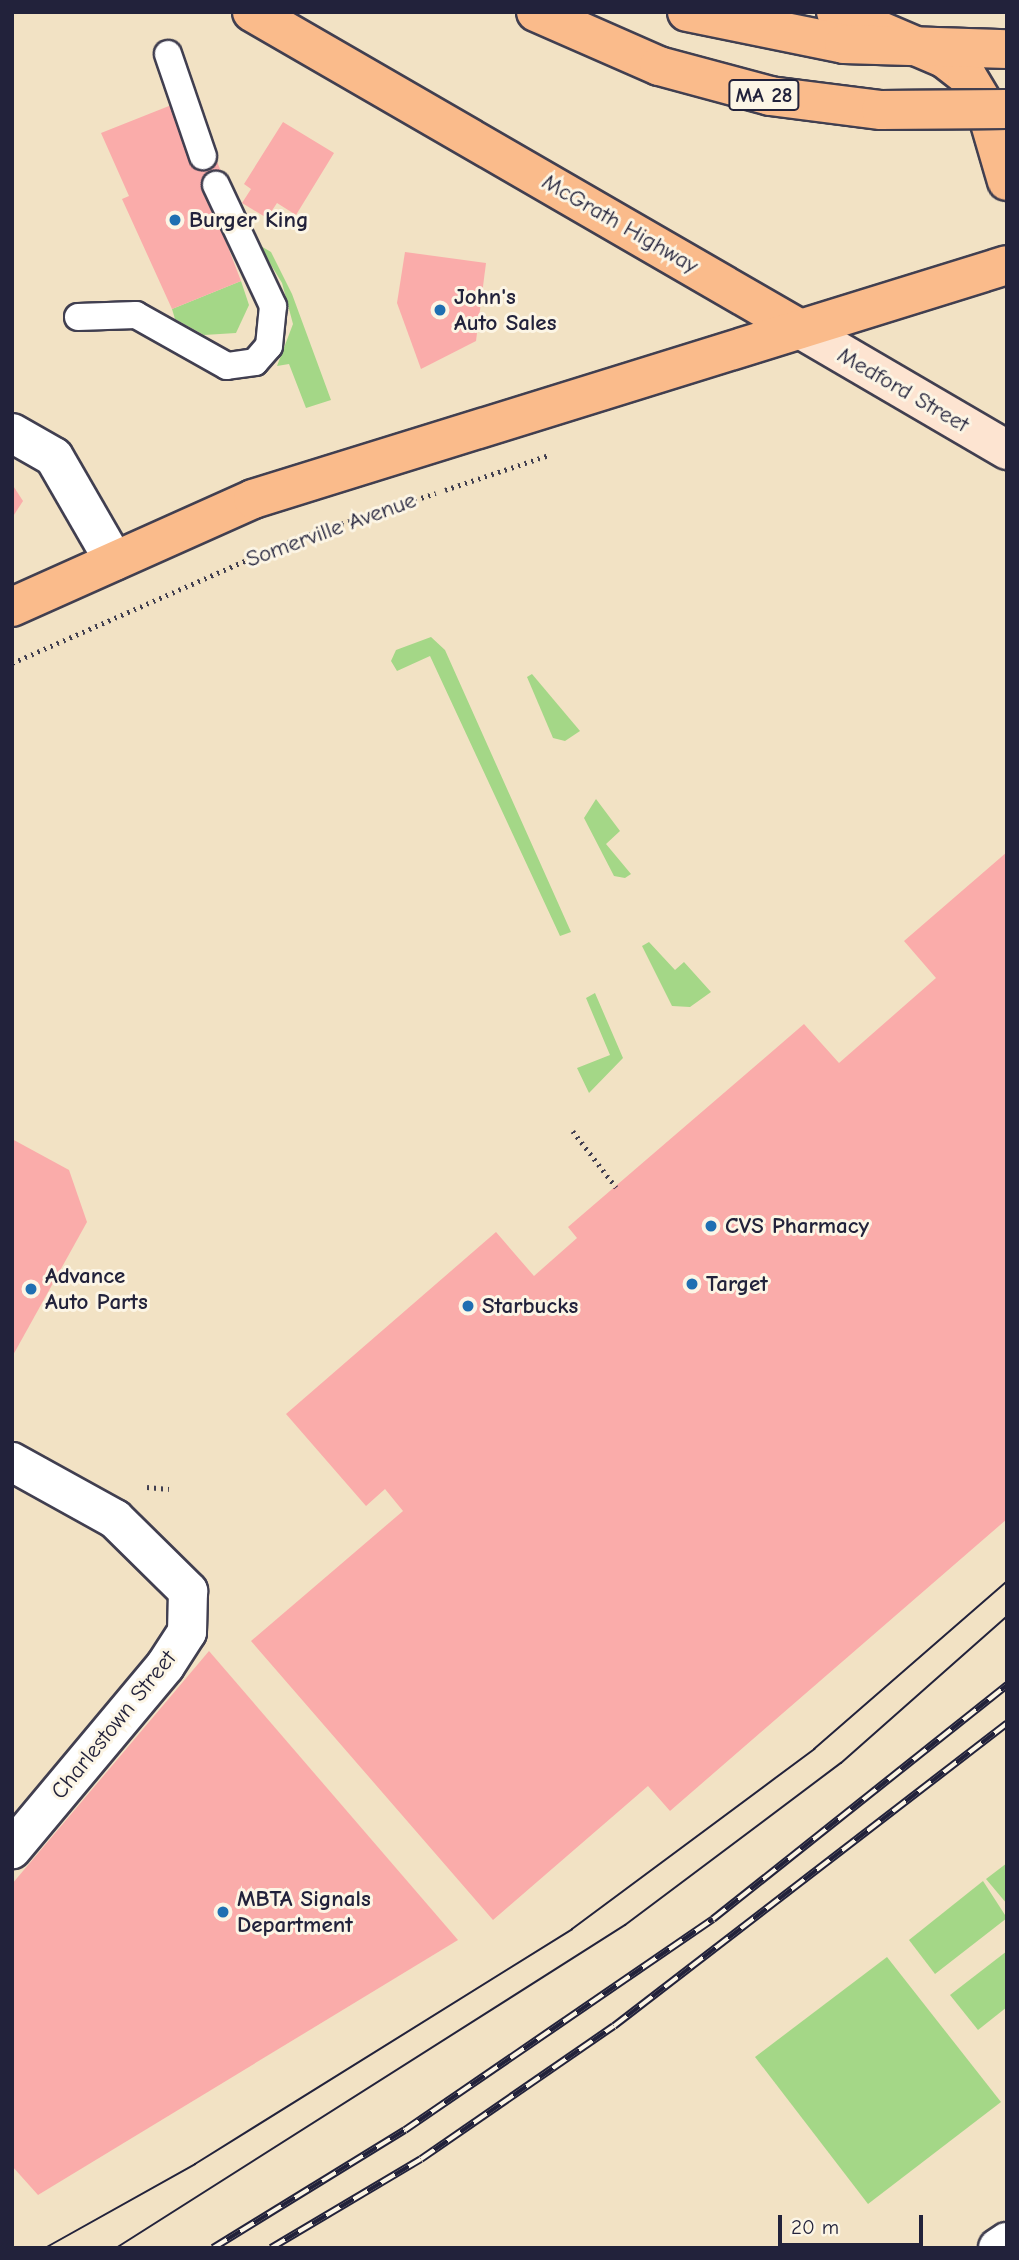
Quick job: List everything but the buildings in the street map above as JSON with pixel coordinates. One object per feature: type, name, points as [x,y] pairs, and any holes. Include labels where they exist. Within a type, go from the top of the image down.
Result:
[{"type":"main road","name":"McGrath Highway","points":[[252,12],[800,329]]},
{"type":"main road","name":"MA 28","points":[[536,12],[659,66],[770,96],[881,110],[1007,109]]},
{"type":"main road","points":[[687,12],[785,36],[914,49],[1007,49]]},
{"type":"main road","points":[[836,12],[914,49],[944,58],[973,83],[1007,181]]},
{"type":"main road","points":[[12,607],[253,499],[1007,265]]},
{"type":"main road","name":"Medford Street","points":[[800,329],[1007,450]]},
{"type":"street","points":[[12,433],[54,457],[114,561]]},
{"type":"street","name":"Charlestown Street","points":[[12,1462],[115,1519],[188,1591],[187,1632],[165,1666],[12,1849]]},
{"type":"street","points":[[998,2248],[1007,2242]]},
{"type":"lane","points":[[168,54],[203,156]]},
{"type":"lane","points":[[78,317],[136,315],[227,366],[255,362],[269,346],[274,306],[216,185]]},
{"type":"path","name":"Somerville Avenue","points":[[12,663],[295,539],[542,461],[552,452]]},
{"type":"path","points":[[573,1131],[616,1187]]},
{"type":"green space","points":[[259,245],[271,252],[292,294],[331,400],[306,408],[289,364],[277,366],[293,324],[282,283]]},
{"type":"green space","points":[[241,281],[249,305],[236,333],[204,335],[175,319],[172,309]]},
{"type":"green space","points":[[431,637],[445,650],[571,932],[560,936],[430,656],[397,671],[391,661],[396,650]]},
{"type":"green space","points":[[532,674],[580,731],[565,741],[553,738],[527,677]]},
{"type":"green space","points":[[596,799],[620,831],[606,844],[631,874],[625,878],[614,876],[584,818]]},
{"type":"green space","points":[[649,942],[675,970],[684,962],[711,992],[690,1007],[672,1006],[642,946]]},
{"type":"green space","points":[[595,993],[623,1058],[589,1093],[577,1068],[610,1055],[586,998]]},
{"type":"green space","points":[[1007,1863],[1007,1904],[986,1879]]},
{"type":"green space","points":[[983,1881],[1007,1918],[935,1974],[909,1940]]},
{"type":"green space","points":[[1007,1951],[1007,2007],[978,2030],[950,1995]]},
{"type":"green space","points":[[887,1957],[1001,2102],[868,2204],[755,2057]]},
{"type":"tram line","points":[[45,2248],[195,2164],[572,1929],[814,1749],[1007,1581]]},
{"type":"tram line","points":[[116,2248],[625,1925],[841,1763],[1007,1616]]},
{"type":"railway","points":[[213,2248],[405,2130],[713,1919],[1007,1685]]},
{"type":"railway","points":[[271,2248],[421,2159],[614,2026],[1007,1723]]},
{"type":"place","name":"Burger King","points":[[175,220]]},
{"type":"place","name":"John's Auto Sales","points":[[440,310]]},
{"type":"place","name":"CVS Pharmacy","points":[[711,1226]]},
{"type":"place","name":"Target","points":[[692,1284]]},
{"type":"place","name":"Advance Auto Parts","points":[[31,1289]]},
{"type":"place","name":"Starbucks","points":[[468,1306]]},
{"type":"place","name":"MBTA Signals Department","points":[[223,1912]]}]
